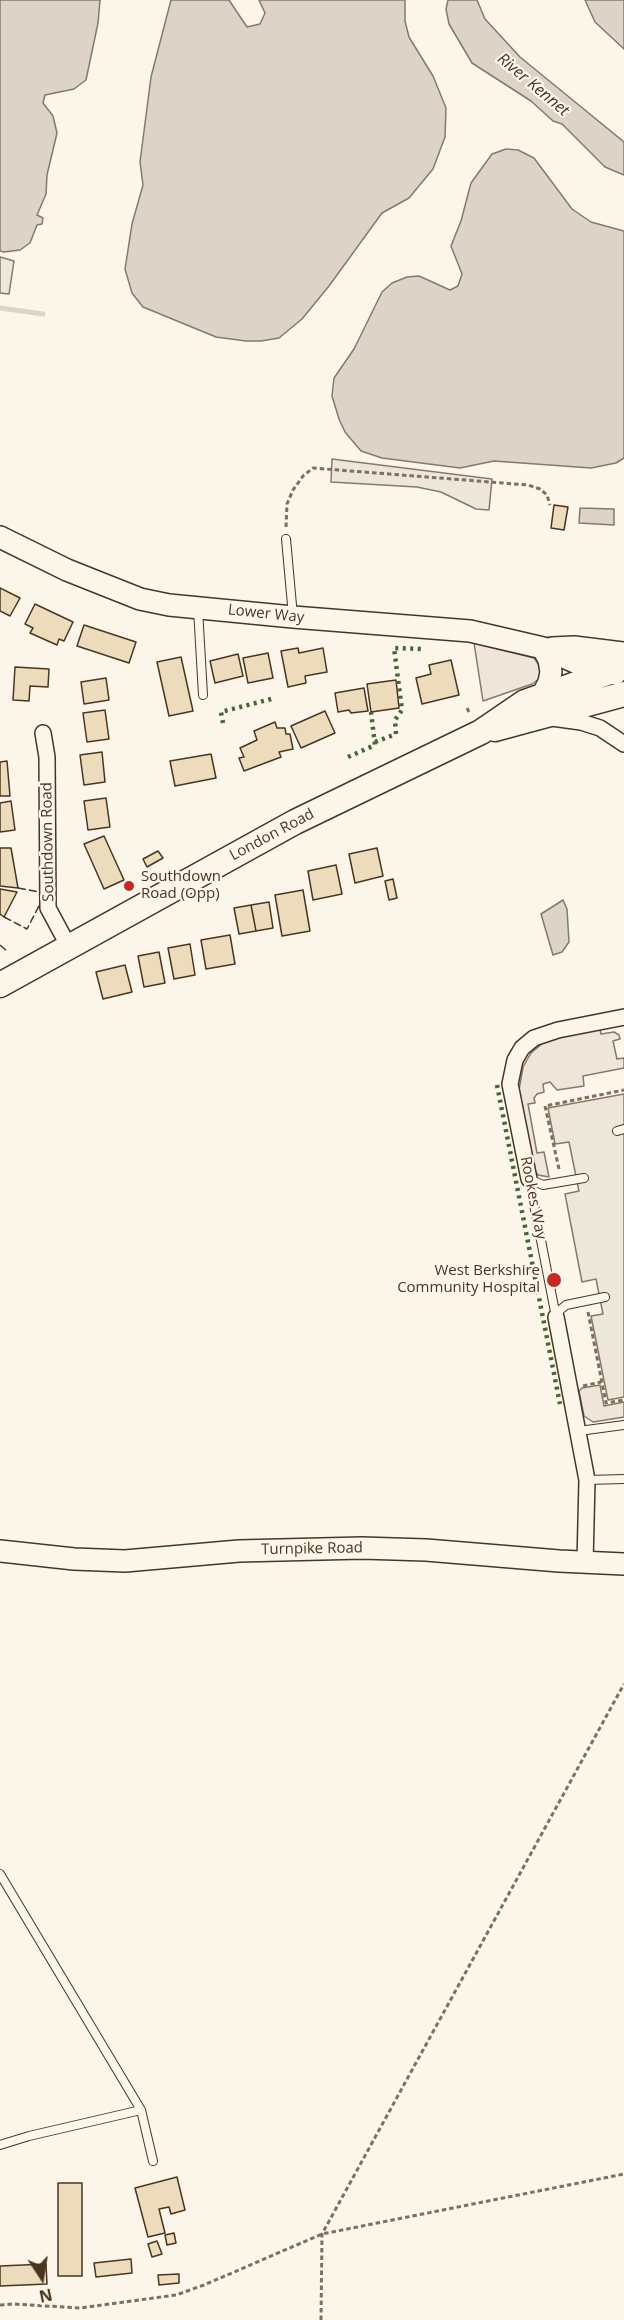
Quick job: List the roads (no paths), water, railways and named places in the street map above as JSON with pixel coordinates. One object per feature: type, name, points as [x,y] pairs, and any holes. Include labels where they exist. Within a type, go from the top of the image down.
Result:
[{"type":"main road","name":"London Road","points":[[544,706],[619,672]]},
{"type":"main road","name":"London Road","points":[[0,985],[296,822],[472,718],[624,694]]},
{"type":"street","name":"Lower Way","points":[[0,537],[67,570],[140,598],[293,617],[470,631],[543,648],[619,672]]},
{"type":"street","name":"Lower Way","points":[[543,648],[574,647],[624,653]]},
{"type":"street","points":[[543,648],[549,660],[551,672],[544,706],[610,734],[624,744]]},
{"type":"street","name":"Southdown Road","points":[[43,733],[47,757],[48,908],[69,946]]},
{"type":"street","name":"Rookes Way","points":[[529,1179],[510,1084],[515,1060],[522,1048],[534,1038],[558,1030],[624,1017]]},
{"type":"street","name":"Rookes Way","points":[[556,1317],[587,1480],[585,1563]]},
{"type":"street","name":"Turnpike Road","points":[[0,1551],[75,1559],[125,1561],[261,1550],[362,1548],[426,1550],[624,1564]]},
{"type":"lane","points":[[286,539],[293,617]]},
{"type":"lane","points":[[198,607],[203,695]]},
{"type":"lane","points":[[529,1179],[543,1185],[584,1178]]},
{"type":"lane","name":"Rookes Way","points":[[529,1179],[556,1317]]},
{"type":"lane","points":[[556,1317],[566,1305],[605,1297]]},
{"type":"lane","points":[[579,1431],[624,1425]]},
{"type":"lane","points":[[587,1480],[624,1479]]},
{"type":"lane","points":[[0,1874],[141,2110],[153,2161]]},
{"type":"lane","points":[[0,2145],[141,2110]]},
{"type":"water","points":[[0,0],[100,0],[98,23],[86,80],[74,89],[45,95],[43,103],[53,116],[57,133],[47,175],[46,194],[37,215],[43,218],[42,224],[37,225],[30,243],[20,250],[4,252],[0,251]]},
{"type":"water","points":[[171,0],[229,0],[247,27],[260,24],[265,13],[259,0],[405,0],[405,21],[409,37],[433,76],[446,108],[445,137],[433,169],[409,198],[382,213],[302,319],[279,338],[246,341],[216,337],[143,307],[132,293],[125,269],[132,224],[143,185],[140,162],[151,77]]},
{"type":"water","name":"River Kennet","points":[[448,0],[477,0],[485,19],[520,57],[624,142],[624,175],[605,167],[562,124],[553,121],[531,101],[472,63],[449,24],[446,9]]},
{"type":"water","points":[[585,0],[624,0],[624,49],[595,22]]},
{"type":"water","points":[[506,149],[518,150],[534,158],[572,209],[591,222],[624,231],[624,458],[616,463],[591,468],[494,461],[460,468],[382,458],[361,451],[345,432],[339,419],[332,396],[334,378],[354,349],[382,292],[392,283],[407,277],[419,276],[450,290],[458,286],[462,274],[451,246],[461,221],[471,183],[492,154]]},
{"type":"water","points":[[580,508],[614,509],[614,525],[579,523]]},
{"type":"water","points":[[563,900],[567,909],[569,942],[562,952],[553,955],[541,914]]},
{"type":"waterway","points":[[0,308],[43,314]]},
{"type":"place","name":"Southdown Road (Opp)","points":[[129,886]]},
{"type":"place","name":"West Berkshire Community Hospital","points":[[554,1280]]}]
